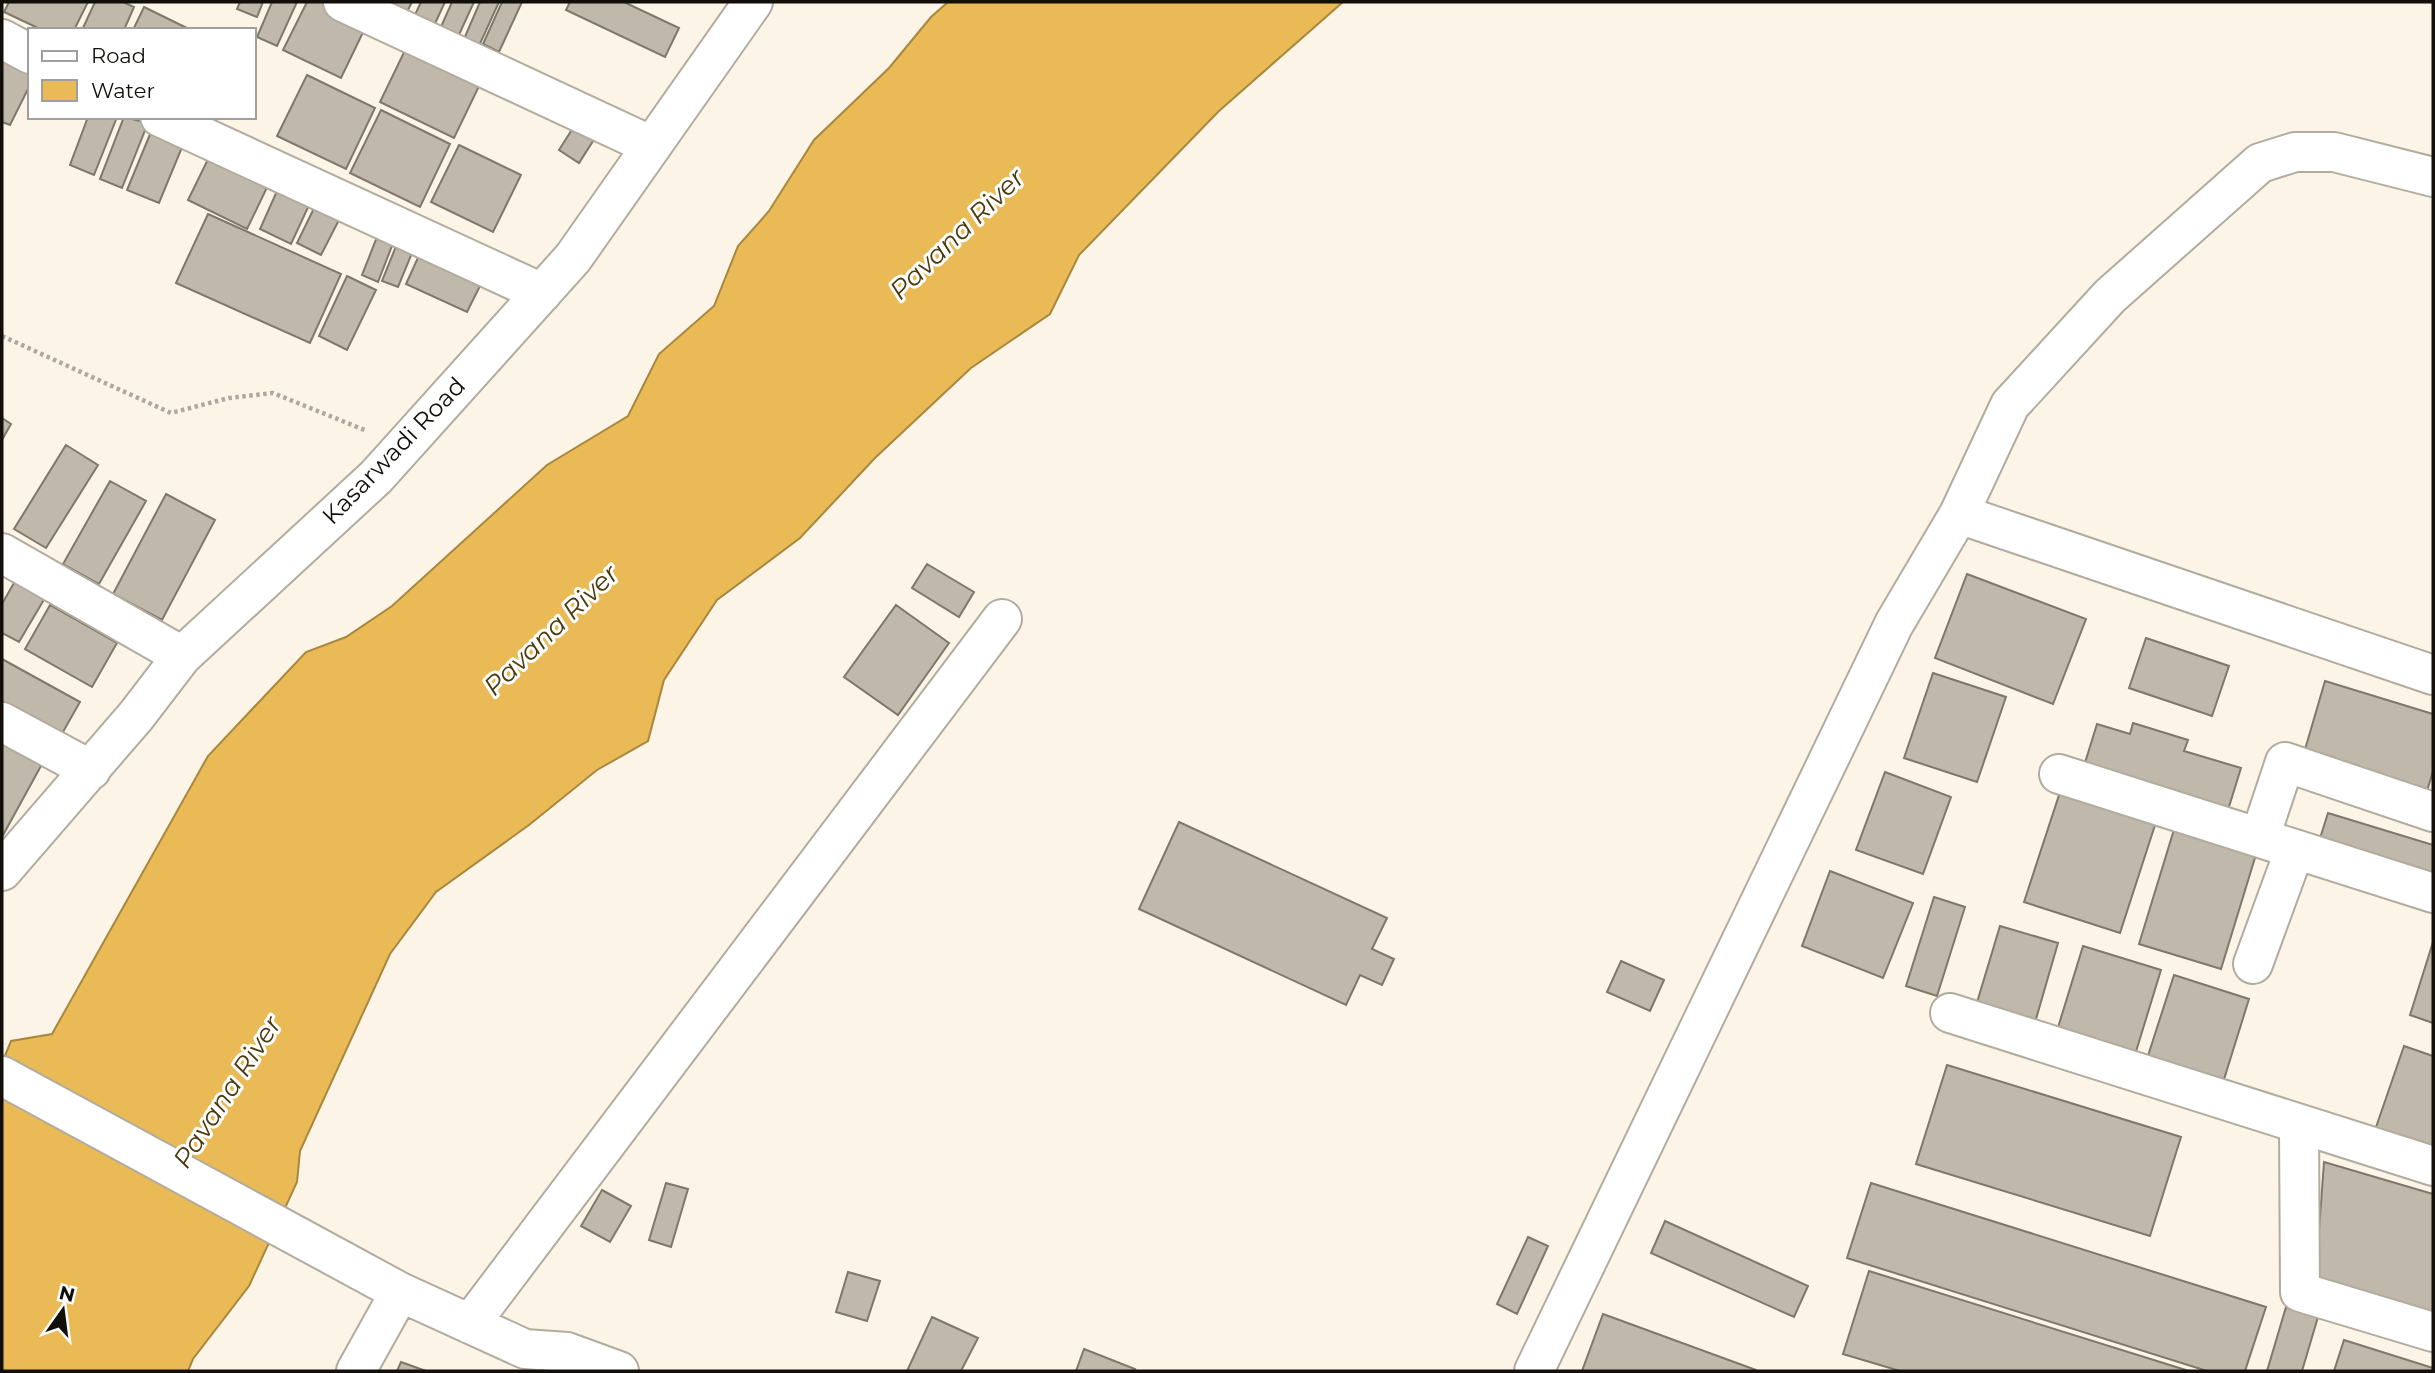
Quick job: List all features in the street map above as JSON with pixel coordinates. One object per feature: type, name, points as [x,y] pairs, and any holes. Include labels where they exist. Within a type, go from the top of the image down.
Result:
[{"type":"street","points":[[343,2],[652,146]]},
{"type":"street","name":"Kasarwadi Road","points":[[2,871],[91,770],[182,656],[376,477],[573,258],[753,2]]},
{"type":"street","points":[[2,39],[28,53]]},
{"type":"street","points":[[164,119],[542,293]]},
{"type":"street","points":[[1534,1371],[1894,624],[1959,514],[2010,405],[2110,296],[2260,163],[2295,152],[2334,152],[2433,177]]},
{"type":"street","points":[[1959,514],[2433,675]]},
{"type":"street","points":[[2,553],[182,656]]},
{"type":"street","points":[[470,1324],[1002,619]]},
{"type":"street","points":[[2,722],[91,770]]},
{"type":"street","points":[[2260,837],[2285,762],[2433,812]]},
{"type":"street","points":[[2059,774],[2433,893]]},
{"type":"street","points":[[2253,964],[2295,849]]},
{"type":"street","points":[[1950,1013],[2299,1126],[2433,1166]]},
{"type":"street","points":[[2,1076],[384,1284],[470,1324],[535,1360],[568,1352],[619,1371]]},
{"type":"street","points":[[2299,1126],[2300,1292],[2433,1332]]},
{"type":"street","points":[[356,1371],[384,1284]]},
{"type":"path","points":[[2,336],[171,413],[229,398],[273,393],[355,424],[401,449]]},
{"type":"water","name":"Pavana River","points":[[948,2],[1343,2],[1219,111],[1079,255],[1050,314],[971,368],[875,458],[800,538],[717,600],[664,680],[648,741],[597,770],[529,825],[436,892],[390,954],[300,1151],[297,1182],[249,1286],[193,1359],[188,1371],[2,1371],[2,1063],[11,1041],[52,1034],[208,756],[306,652],[346,637],[392,606],[547,465],[628,416],[659,354],[714,306],[738,246],[769,211],[814,140],[889,68],[931,17]]},
{"type":"building","points":[[9,2],[88,2],[75,28],[38,28],[4,12]]},
{"type":"building","points":[[95,2],[123,2],[134,7],[125,28],[83,28]]},
{"type":"building","points":[[240,2],[263,2],[257,17],[237,9]]},
{"type":"building","points":[[272,2],[297,2],[277,46],[257,37]]},
{"type":"building","points":[[307,2],[325,2],[368,22],[341,78],[283,50]]},
{"type":"building","points":[[394,2],[412,2],[405,16],[390,9]]},
{"type":"building","points":[[421,2],[445,2],[433,28],[413,19]]},
{"type":"building","points":[[452,2],[474,2],[458,37],[440,29]]},
{"type":"building","points":[[480,2],[499,2],[479,46],[464,39]]},
{"type":"building","points":[[502,2],[522,2],[499,52],[483,44]]},
{"type":"building","points":[[570,2],[624,2],[679,28],[665,57],[566,10]]},
{"type":"building","points":[[144,7],[187,28],[134,28]]},
{"type":"building","points":[[408,44],[482,80],[454,138],[380,102]]},
{"type":"building","points":[[2,60],[28,73],[28,89],[10,125],[2,122]]},
{"type":"building","points":[[307,75],[375,108],[346,169],[277,136]]},
{"type":"building","points":[[381,110],[450,144],[420,207],[350,173]]},
{"type":"building","points":[[582,114],[602,127],[579,163],[559,150]]},
{"type":"building","points":[[87,119],[116,119],[94,175],[70,165]]},
{"type":"building","points":[[123,119],[148,123],[122,188],[100,179]]},
{"type":"building","points":[[153,127],[185,140],[159,203],[127,190]]},
{"type":"building","points":[[459,145],[521,175],[493,232],[431,202]]},
{"type":"building","points":[[213,149],[272,177],[247,229],[188,200]]},
{"type":"building","points":[[285,173],[317,188],[291,244],[260,229]]},
{"type":"building","points":[[316,204],[341,216],[321,255],[297,243]]},
{"type":"building","points":[[208,214],[341,274],[310,343],[176,283]]},
{"type":"building","points":[[403,229],[419,236],[398,287],[382,281]]},
{"type":"building","points":[[379,232],[395,238],[378,282],[362,275]]},
{"type":"building","points":[[421,251],[483,280],[467,312],[406,284]]},
{"type":"building","points":[[347,276],[376,290],[347,350],[319,336]]},
{"type":"building","points":[[2,418],[11,424],[2,440]]},
{"type":"building","points":[[66,445],[98,465],[46,548],[14,529]]},
{"type":"building","points":[[110,481],[146,501],[99,584],[63,564]]},
{"type":"building","points":[[166,494],[215,520],[162,620],[113,594]]},
{"type":"building","points":[[927,564],[974,592],[959,617],[912,588]]},
{"type":"building","points":[[19,574],[49,591],[19,642],[2,633],[2,604]]},
{"type":"building","points":[[1967,574],[2086,619],[2053,704],[1935,658]]},
{"type":"building","points":[[50,605],[117,643],[92,687],[25,649]]},
{"type":"building","points":[[896,605],[949,643],[898,715],[844,677]]},
{"type":"building","points":[[2146,638],[2229,666],[2212,716],[2129,688]]},
{"type":"building","points":[[2,659],[80,702],[55,746],[2,716]]},
{"type":"building","points":[[1933,673],[2006,697],[1977,782],[1904,758]]},
{"type":"building","points":[[2325,681],[2433,714],[2433,771],[2427,791],[2304,753]]},
{"type":"building","points":[[2133,723],[2188,740],[2184,751],[2241,768],[2228,810],[2084,766],[2097,724],[2130,734]]},
{"type":"building","points":[[2,731],[47,755],[2,837]]},
{"type":"building","points":[[1885,772],[1951,797],[1923,874],[1856,850]]},
{"type":"building","points":[[2061,789],[2157,819],[2120,933],[2024,902]]},
{"type":"building","points":[[2328,813],[2433,845],[2433,884],[2317,848]]},
{"type":"building","points":[[1179,822],[1387,918],[1372,949],[1394,959],[1382,985],[1360,975],[1346,1005],[1139,909]]},
{"type":"building","points":[[2176,823],[2258,848],[2221,969],[2139,944]]},
{"type":"building","points":[[1830,871],[1913,903],[1883,978],[1802,946]]},
{"type":"building","points":[[1934,897],[1965,907],[1937,996],[1906,986]]},
{"type":"building","points":[[2000,926],[2058,943],[2034,1026],[1975,1009]]},
{"type":"building","points":[[2433,942],[2433,1023],[2410,1015]]},
{"type":"building","points":[[2083,946],[2161,970],[2134,1058],[2056,1034]]},
{"type":"building","points":[[1621,961],[1664,980],[1650,1011],[1607,992]]},
{"type":"building","points":[[2174,975],[2249,999],[2221,1089],[2145,1065]]},
{"type":"building","points":[[2404,1046],[2433,1056],[2433,1149],[2375,1130]]},
{"type":"building","points":[[1947,1065],[2181,1137],[2150,1236],[1916,1164]]},
{"type":"building","points":[[2324,1162],[2433,1194],[2433,1319],[2315,1286]]},
{"type":"building","points":[[666,1183],[688,1189],[671,1247],[649,1240]]},
{"type":"building","points":[[1871,1183],[2266,1307],[2245,1371],[2207,1371],[1847,1258]]},
{"type":"building","points":[[602,1190],[631,1206],[610,1242],[581,1226]]},
{"type":"building","points":[[1665,1221],[1808,1286],[1794,1317],[1651,1253]]},
{"type":"building","points":[[1528,1237],[1548,1246],[1517,1314],[1497,1304]]},
{"type":"building","points":[[1869,1271],[2189,1371],[1900,1371],[1843,1354]]},
{"type":"building","points":[[848,1272],[880,1281],[867,1321],[836,1312]]},
{"type":"building","points":[[2286,1307],[2318,1317],[2302,1371],[2267,1371]]},
{"type":"building","points":[[1603,1314],[1756,1370],[1756,1371],[1582,1371]]},
{"type":"building","points":[[932,1317],[978,1338],[961,1371],[907,1371]]},
{"type":"building","points":[[2344,1340],[2433,1368],[2433,1371],[2334,1371]]},
{"type":"building","points":[[1084,1349],[1135,1369],[1076,1371]]},
{"type":"building","points":[[401,1362],[426,1371],[397,1371]]}]
